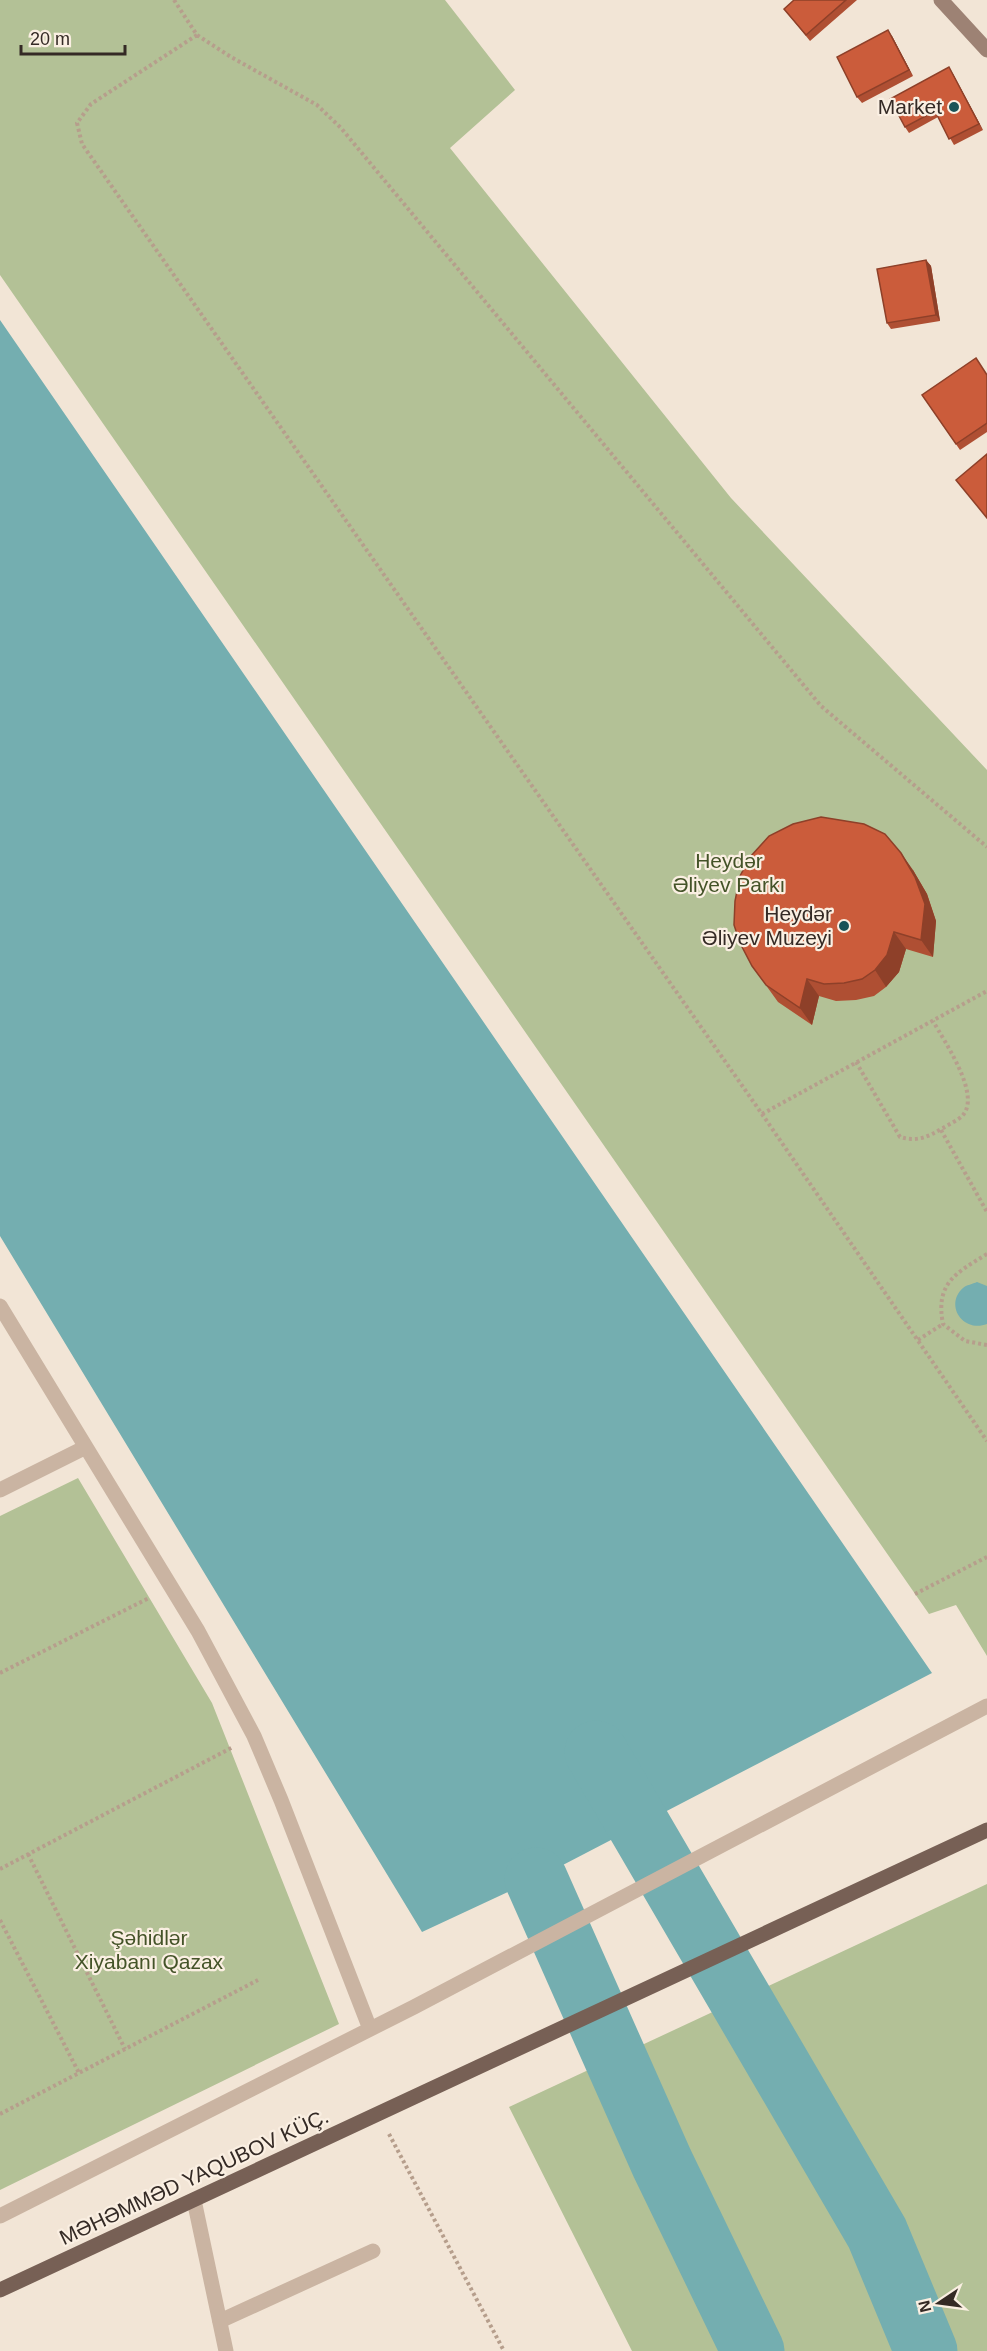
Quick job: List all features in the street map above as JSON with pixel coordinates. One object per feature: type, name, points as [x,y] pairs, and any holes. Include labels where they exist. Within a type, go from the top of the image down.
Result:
[{"type":"main road","points":[[941,0],[987,50]]},
{"type":"main road","name":"MƏHƏMMƏD YAQUBOV KÜÇ.","points":[[0,2290],[987,1830]]},
{"type":"street","points":[[0,1306],[198,1631],[254,1736],[286,1811],[370,2029]]},
{"type":"street","points":[[0,1490],[86,1447]]},
{"type":"street","points":[[0,2216],[414,2007],[987,1706]]},
{"type":"street","points":[[194,2200],[226,2351]]},
{"type":"street","points":[[220,2321],[373,2251]]},
{"type":"path","points":[[174,0],[197,35],[231,57],[317,105],[341,128],[821,706],[987,847]]},
{"type":"path","points":[[197,35],[91,104],[77,123],[82,144],[762,1114],[987,1441]]},
{"type":"path","points":[[762,1114],[987,991]]},
{"type":"path","points":[[856,1062],[900,1137],[912,1141],[923,1139],[941,1130],[963,1115],[969,1102],[965,1083],[933,1021]]},
{"type":"path","points":[[941,1130],[987,1212]]},
{"type":"path","points":[[987,1254],[956,1273],[944,1289],[940,1307],[943,1324],[965,1341],[982,1346],[987,1345]]},
{"type":"path","points":[[918,1340],[943,1324]]},
{"type":"path","points":[[915,1594],[987,1557]]},
{"type":"path","points":[[0,1673],[171,1587]]},
{"type":"path","points":[[0,1869],[254,1736]]},
{"type":"path","points":[[28,1854],[125,2049]]},
{"type":"path","points":[[0,1920],[79,2073]]},
{"type":"path","points":[[0,2114],[258,1980]]},
{"type":"path","points":[[378,2114],[504,2351]]},
{"type":"green space","name":"Heydər Əliyev Parkı","points":[[0,0],[445,0],[515,90],[450,148],[731,498],[987,770],[987,1656],[956,1605],[929,1614],[0,275]]},
{"type":"green space","name":"Şəhidlər Xiyabanı Qazax","points":[[78,1478],[212,1703],[339,2024],[0,2190],[0,1516]]},
{"type":"green space","points":[[987,1884],[987,2351],[632,2351],[509,2107]]},
{"type":"water","points":[[0,320],[932,1673],[536,1879],[422,1932],[0,1236]]},
{"type":"water","points":[[977,1282],[987,1286],[987,1324],[978,1326],[970,1325],[959,1316],[955,1302],[963,1288]]},
{"type":"building","points":[[794,0],[846,0],[806,35],[784,9]]},
{"type":"building","points":[[888,30],[909,70],[857,97],[837,57]]},
{"type":"building","points":[[949,67],[979,124],[949,139],[935,111],[905,127],[890,99]]},
{"type":"building","points":[[926,260],[936,315],[887,323],[877,269]]},
{"type":"building","points":[[976,358],[987,375],[987,423],[956,444],[922,395]]},
{"type":"building","points":[[987,454],[987,518],[956,480]]},
{"type":"building","points":[[821,817],[864,824],[885,834],[901,853],[915,877],[925,904],[921,940],[894,932],[887,955],[875,970],[862,979],[824,984],[807,979],[800,1008],[766,985],[752,966],[734,925],[735,901],[740,876],[751,856],[769,836],[793,824]]},
{"type":"waterway","points":[[596,1752],[877,2233],[926,2351]]},
{"type":"waterway","points":[[536,1879],[662,2163],[753,2351]]},
{"type":"place","name":"Market","points":[[954,107]]},
{"type":"place","name":"Heydər Əliyev Muzeyi","points":[[844,926]]}]
